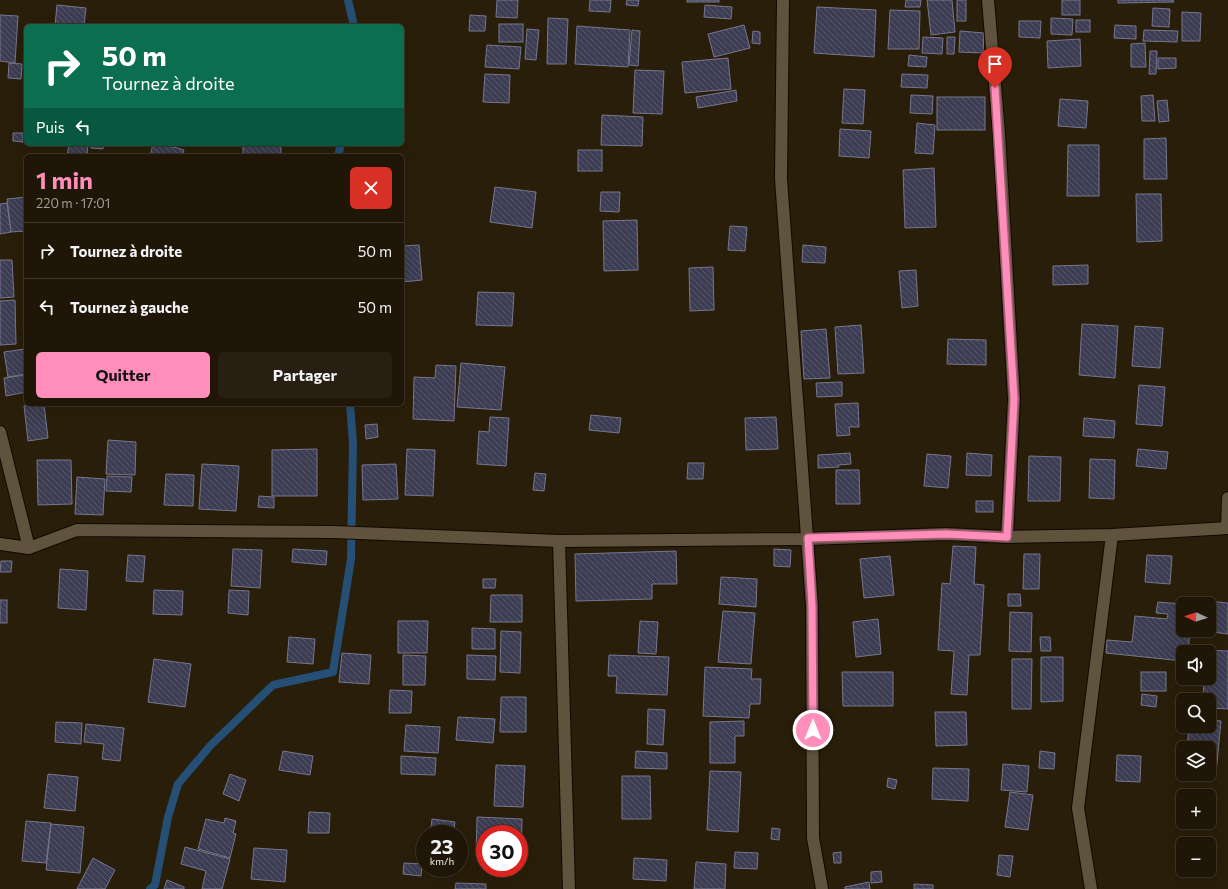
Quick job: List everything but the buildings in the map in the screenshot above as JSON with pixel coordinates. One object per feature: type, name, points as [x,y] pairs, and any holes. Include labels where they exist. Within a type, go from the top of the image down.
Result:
[{"type":"street","points":[[784,0],[781,179],[812,606],[814,838],[822,889]]},
{"type":"street","points":[[988,0],[999,133],[1014,399],[1007,537]]},
{"type":"street","points":[[0,432],[29,548]]},
{"type":"street","points":[[0,544],[29,548],[77,530],[333,532],[559,541],[808,538],[946,534],[1007,537],[1112,535],[1228,528],[1228,498]]},
{"type":"street","points":[[1091,889],[1078,808],[1112,535]]},
{"type":"street","points":[[559,541],[569,889]]},
{"type":"waterway","points":[[348,0],[354,24]]},
{"type":"waterway","points":[[338,154],[340,146]]},
{"type":"waterway","points":[[150,889],[155,885],[168,817],[178,784],[210,746],[273,685],[333,672],[351,559],[353,443],[350,406]]},
{"type":"route","points":[[813,730],[812,606],[808,538],[946,534],[1007,537],[1014,399],[999,133],[995,88]]}]
